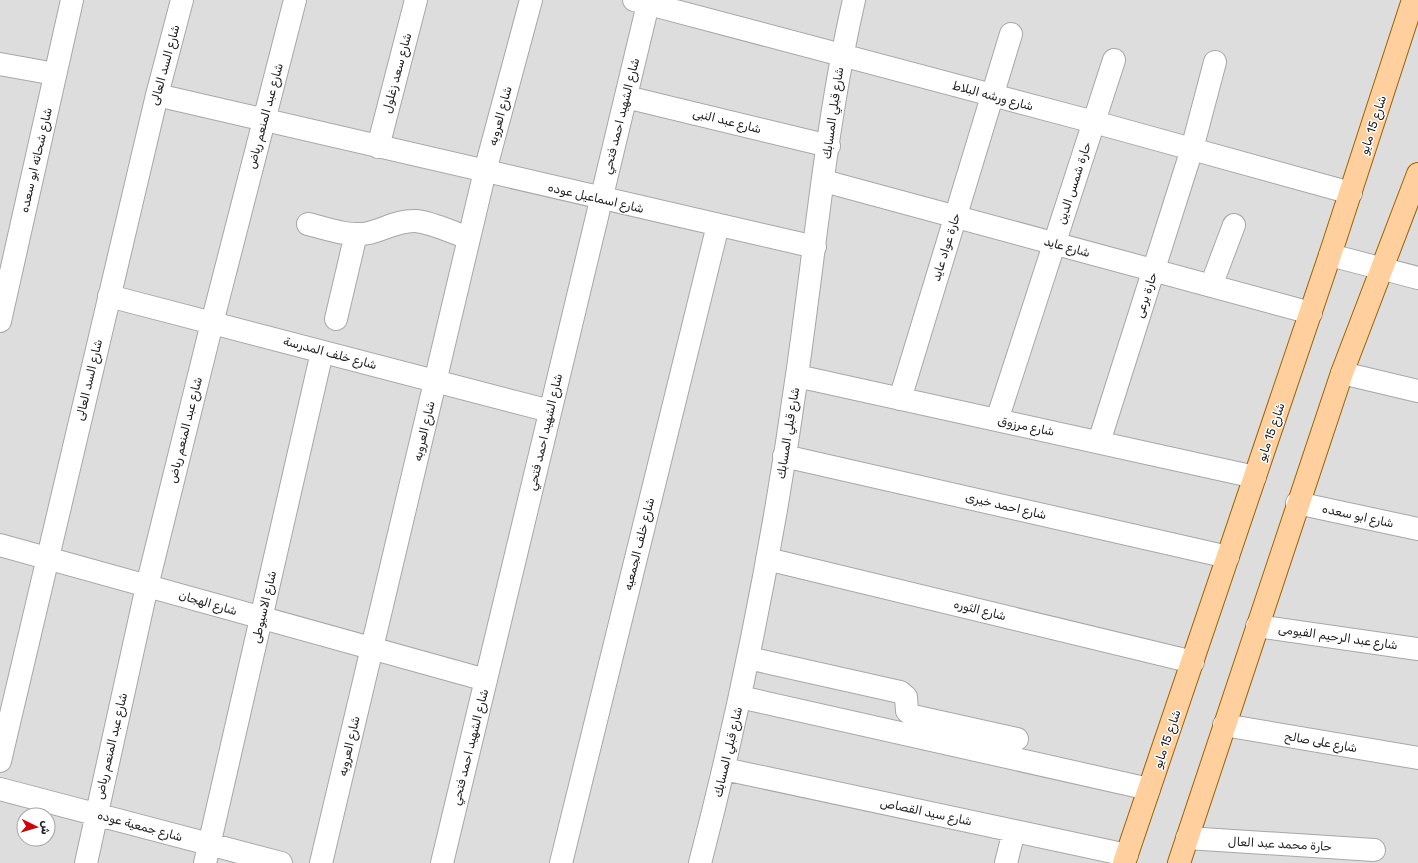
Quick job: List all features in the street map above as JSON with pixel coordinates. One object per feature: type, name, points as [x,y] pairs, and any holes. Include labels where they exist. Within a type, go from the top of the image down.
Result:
[{"type":"main road","name":"شارع 15 مايو","points":[[1126,859],[1311,313],[1413,0]]},
{"type":"main road","points":[[1179,863],[1297,503],[1342,373],[1418,174]]},
{"type":"street","name":"شارع شحاته ابو سعده","points":[[0,321],[72,0]]},
{"type":"street","name":"شارع السد العالى","points":[[0,761],[46,558],[157,95],[182,0]]},
{"type":"street","name":"شارع عبد المنعم رياض","points":[[86,863],[147,586],[263,120],[295,0]]},
{"type":"street","name":"شارع سعد زغلول","points":[[378,147],[416,0]]},
{"type":"street","name":"شارع العروبه","points":[[321,863],[485,171],[531,0]]},
{"type":"street","name":"شارع قبلي المسابك","points":[[700,863],[724,769],[740,697],[767,558],[797,376],[841,56],[854,0]]},
{"type":"street","name":"شارع ورشه البلاط","points":[[644,1],[841,56],[1094,122],[1351,193]]},
{"type":"street","name":"شارع الشهيد احمد فتحي","points":[[442,863],[626,96],[644,1]]},
{"type":"street","name":"حارة عواد عايد","points":[[900,399],[1011,34]]},
{"type":"street","name":"حارة شمس الدين","points":[[997,420],[1114,60]]},
{"type":"street","name":"حارة برعى","points":[[1099,442],[1192,149],[1216,62]]},
{"type":"street","points":[[0,64],[55,74]]},
{"type":"street","name":"شارع اسماعيل عوده","points":[[157,95],[485,171],[601,200],[815,247]]},
{"type":"street","name":"شارع عبد النبى","points":[[626,96],[829,146]]},
{"type":"street","name":"شارع عايد","points":[[824,181],[1311,313]]},
{"type":"street","points":[[308,224],[338,232],[356,234],[370,232],[399,223],[417,222],[469,238]]},
{"type":"street","name":"شارع خلف الجمعيه","points":[[561,863],[718,225]]},
{"type":"street","points":[[1211,286],[1234,225]]},
{"type":"street","points":[[336,319],[356,234]]},
{"type":"street","points":[[1330,255],[1418,278]]},
{"type":"street","name":"شارع خلف المدرسة","points":[[109,296],[550,411]]},
{"type":"street","name":"شارع الاسيوطى","points":[[207,854],[322,352]]},
{"type":"street","points":[[1342,373],[1418,391]]},
{"type":"street","name":"شارع مرزوق","points":[[797,376],[1255,477]]},
{"type":"street","name":"شارع احمد خيرى","points":[[784,456],[1228,557]]},
{"type":"street","name":"شارع ابو سعده","points":[[1297,503],[1418,529]]},
{"type":"street","name":"شارع الهجان","points":[[0,545],[486,680]]},
{"type":"street","name":"شارع الثوره","points":[[767,558],[1193,662]]},
{"type":"street","name":"شارع عبد الرحيم الفيومى","points":[[1257,626],[1418,649]]},
{"type":"street","points":[[748,658],[900,692],[906,697],[907,711],[913,716],[1017,739]]},
{"type":"street","points":[[740,697],[1149,789]]},
{"type":"street","name":"شارع على صالح","points":[[1224,725],[1418,758]]},
{"type":"street","name":"شارع سيد القصاص","points":[[724,769],[1014,831],[1126,859]]},
{"type":"street","name":"شارع جمعية عوده","points":[[0,789],[96,815],[207,854],[281,863]]},
{"type":"street","points":[[1006,863],[1014,831]]},
{"type":"street","name":"حارة محمد عبد العال","points":[[1187,838],[1374,850]]},
{"type":"shaded area","points":[[0,0],[1418,0],[1418,863],[0,863]]}]
